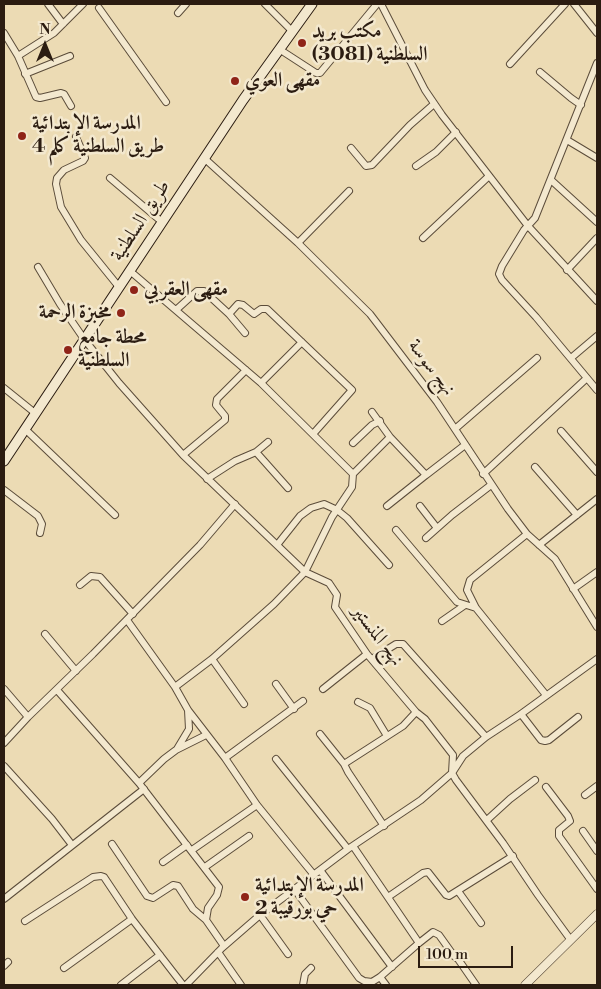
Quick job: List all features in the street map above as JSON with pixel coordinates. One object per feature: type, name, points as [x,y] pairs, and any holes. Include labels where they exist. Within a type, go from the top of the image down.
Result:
[{"type":"main road","name":"طريق السلطنية","points":[[4,461],[243,100],[312,4]]},
{"type":"street","points":[[48,4],[63,24]]},
{"type":"street","points":[[18,56],[54,34],[83,4]]},
{"type":"street","points":[[178,12],[186,4]]},
{"type":"street","points":[[265,4],[292,32]]},
{"type":"street","points":[[279,49],[316,73],[320,73],[379,4],[434,104],[528,226],[597,301]]},
{"type":"street","points":[[510,64],[565,4]]},
{"type":"street","points":[[574,4],[597,34]]},
{"type":"street","points":[[99,5],[166,102]]},
{"type":"street","points":[[4,33],[18,56],[36,97],[64,94],[72,106]]},
{"type":"street","points":[[26,74],[70,56]]},
{"type":"street","points":[[597,63],[535,218],[502,266],[499,274],[502,280],[597,390]]},
{"type":"street","points":[[540,72],[581,104]]},
{"type":"street","points":[[351,148],[366,166],[372,165],[410,125],[434,104]]},
{"type":"street","points":[[416,166],[436,152],[456,132]]},
{"type":"street","points":[[76,137],[85,158],[83,162],[60,174],[56,184],[61,207],[82,240],[119,287]]},
{"type":"street","points":[[567,140],[597,158]]},
{"type":"street","name":"نهج سوسة","points":[[204,158],[298,243],[370,314],[437,402],[483,474],[527,534],[556,559],[597,627]]},
{"type":"street","points":[[423,238],[489,176]]},
{"type":"street","points":[[110,178],[162,222]]},
{"type":"street","points":[[551,180],[597,222]]},
{"type":"street","points":[[298,243],[349,191]]},
{"type":"street","points":[[567,270],[597,238]]},
{"type":"street","name":"نهج المنستير","points":[[38,267],[84,339],[119,383],[182,455],[277,544],[304,572],[329,583],[337,594],[335,607],[370,656],[416,712],[425,719],[453,755],[452,773],[513,856],[570,939]]},
{"type":"street","points":[[130,271],[261,383],[353,474]]},
{"type":"street","points":[[176,310],[197,291],[204,291],[229,314],[245,333]]},
{"type":"street","points":[[229,314],[238,304],[243,305],[254,314],[267,309],[352,390],[313,434]]},
{"type":"street","points":[[571,358],[597,336]]},
{"type":"street","points":[[261,383],[302,342]]},
{"type":"street","points":[[455,429],[536,358]]},
{"type":"street","points":[[182,455],[225,420],[225,416],[216,405],[217,399],[246,370]]},
{"type":"street","points":[[483,474],[587,378]]},
{"type":"street","points":[[4,388],[35,413]]},
{"type":"street","points":[[372,412],[390,437],[426,475]]},
{"type":"street","points":[[353,443],[372,425],[380,421]]},
{"type":"street","points":[[25,429],[116,515]]},
{"type":"street","points":[[561,431],[597,472]]},
{"type":"street","points":[[175,686],[212,659],[274,604],[304,572],[318,543],[352,487],[353,474],[390,437]]},
{"type":"street","points":[[207,479],[235,461],[256,452],[268,442]]},
{"type":"street","points":[[387,506],[465,444]]},
{"type":"street","points":[[256,452],[288,488]]},
{"type":"street","points":[[535,467],[577,515]]},
{"type":"street","points":[[426,538],[491,485]]},
{"type":"street","points":[[4,490],[38,516],[42,524],[40,533]]},
{"type":"street","points":[[539,545],[597,499]]},
{"type":"street","points":[[4,743],[200,545],[235,504]]},
{"type":"street","points":[[277,544],[300,516],[311,508],[324,504],[337,510],[347,518],[389,565]]},
{"type":"street","points":[[420,506],[437,528]]},
{"type":"street","points":[[396,530],[457,602],[476,608]]},
{"type":"street","points":[[527,534],[470,580],[467,590],[476,608],[546,696]]},
{"type":"street","points":[[573,589],[597,572]]},
{"type":"street","points":[[80,585],[91,576],[100,577],[133,614]]},
{"type":"street","points":[[442,620],[465,605]]},
{"type":"street","points":[[127,620],[175,686],[188,710],[225,758],[257,805],[317,873],[392,967]]},
{"type":"street","points":[[44,634],[76,671]]},
{"type":"street","points":[[323,689],[370,656],[396,644],[403,644],[486,737]]},
{"type":"street","points":[[212,659],[244,704]]},
{"type":"street","points":[[26,920],[97,875],[104,877],[132,919],[184,985],[224,946],[260,915],[351,848],[421,800],[452,773],[463,756],[486,737],[597,659]]},
{"type":"street","points":[[276,684],[294,709]]},
{"type":"street","points":[[4,689],[28,717]]},
{"type":"street","points":[[57,690],[144,789],[219,887],[208,908],[206,920]]},
{"type":"street","points":[[225,758],[303,702]]},
{"type":"street","points":[[358,702],[370,708],[388,736]]},
{"type":"street","points":[[176,750],[189,729],[188,710]]},
{"type":"street","points":[[344,764],[403,726],[416,712]]},
{"type":"street","points":[[521,714],[541,740],[545,741],[549,740],[578,717]]},
{"type":"street","points":[[320,734],[344,764],[384,826]]},
{"type":"street","points":[[139,783],[176,750],[206,735]]},
{"type":"street","points":[[276,759],[351,848],[388,897],[419,943]]},
{"type":"street","points":[[4,766],[52,818],[72,845]]},
{"type":"street","points":[[487,820],[510,798],[535,780]]},
{"type":"street","points":[[585,795],[597,786]]},
{"type":"street","points":[[546,787],[570,821],[559,830],[560,836],[597,889]]},
{"type":"street","points":[[4,899],[144,789]]},
{"type":"street","points":[[163,862],[190,848],[257,805]]},
{"type":"street","points":[[583,831],[597,851]]},
{"type":"street","points":[[205,867],[249,836]]},
{"type":"street","points":[[112,844],[147,896],[153,898],[173,885],[178,886],[193,909],[206,920],[224,946]]},
{"type":"street","points":[[388,897],[423,873],[428,872],[446,895],[449,896],[513,856]]},
{"type":"street","points":[[295,890],[359,978],[364,981],[372,982],[380,978],[433,932],[439,935],[476,985]]},
{"type":"street","points":[[458,891],[481,923]]},
{"type":"street","points":[[525,985],[533,982],[570,939],[597,914]]},
{"type":"street","points":[[260,915],[288,954]]},
{"type":"street","points":[[64,968],[132,919]]},
{"type":"street","points":[[218,952],[241,985]]},
{"type":"street","points":[[121,985],[160,955]]},
{"type":"street","points":[[303,985],[305,974],[311,968]]},
{"type":"street","points":[[380,978],[386,985]]},
{"type":"place","name":"مكتب بريد السلطنية (3081)","points":[[302,43]]},
{"type":"place","name":"مقهى العوي","points":[[235,81]]},
{"type":"place","name":"المدرسة الإبتدائية طريق السلطنية كلم 4","points":[[22,136]]},
{"type":"place","name":"مقهى العقربي","points":[[134,290]]},
{"type":"place","name":"مخبزة الرحمة","points":[[121,313]]},
{"type":"place","name":"محطة جامع السلطنية","points":[[68,350]]},
{"type":"place","name":"المدرسة الإبتدائية حي بورقيبة 2","points":[[245,897]]}]
